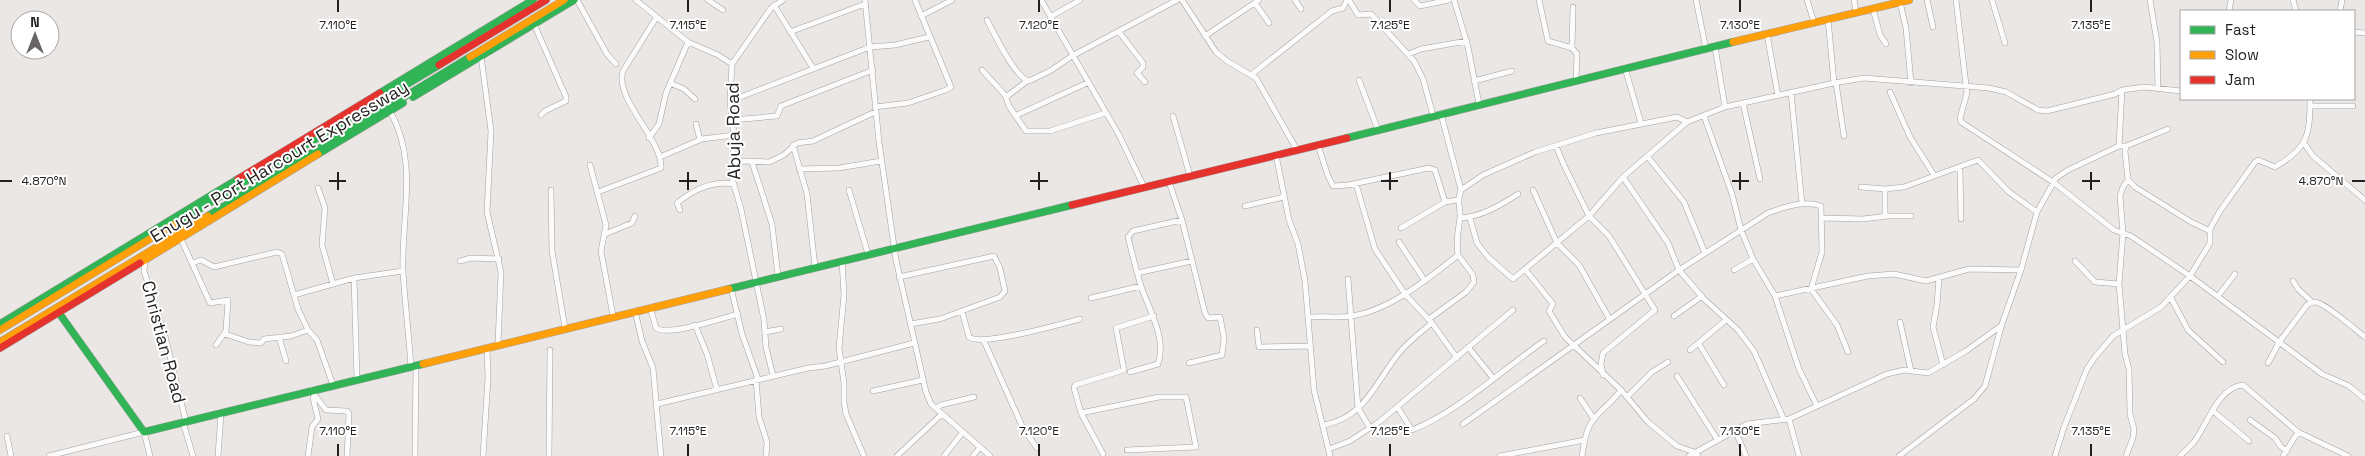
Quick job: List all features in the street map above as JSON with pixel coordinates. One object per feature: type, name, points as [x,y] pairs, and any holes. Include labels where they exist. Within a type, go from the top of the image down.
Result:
[{"type":"main road","name":"Enugu - Port Harcourt Expressway","points":[[0,330],[546,0]]},
{"type":"main road","name":"Enugu - Port Harcourt Expressway","points":[[0,342],[564,0]]},
{"type":"main road","name":"Enugu - Port Harcourt Expressway","points":[[0,348],[576,0]]},
{"type":"main road","points":[[60,313],[144,432],[1909,0]]},
{"type":"main road","name":"Enugu - Port Harcourt Expressway","points":[[0,324],[530,1]]},
{"type":"street","points":[[576,0],[607,54],[616,64]]},
{"type":"street","name":"Abuja Road","points":[[636,0],[688,42],[718,55],[732,64],[730,100],[734,135],[733,184],[741,209],[773,376]]},
{"type":"street","points":[[708,0],[723,10]]},
{"type":"street","points":[[732,64],[774,5],[783,0]]},
{"type":"street","points":[[732,164],[769,162],[784,155],[793,145],[813,141],[875,109],[908,103],[949,89],[950,83],[915,0]]},
{"type":"street","points":[[921,16],[952,0]]},
{"type":"street","points":[[1041,0],[1119,136],[1144,187]]},
{"type":"street","points":[[1050,17],[1080,0]]},
{"type":"street","points":[[1006,97],[1027,81],[1050,72],[1072,56],[1177,0]]},
{"type":"street","points":[[1182,0],[1216,52],[1227,61],[1252,74],[1297,150]]},
{"type":"street","points":[[1295,0],[1301,9]]},
{"type":"street","points":[[1252,74],[1332,11],[1343,8],[1348,0],[1358,15],[1371,14],[1409,54],[1420,72],[1437,115],[1461,190]]},
{"type":"street","points":[[1414,0],[1420,6],[1449,0]]},
{"type":"street","points":[[1454,0],[1467,41],[1479,104]]},
{"type":"street","points":[[1539,0],[1548,41],[1572,48],[1577,54],[1576,80]]},
{"type":"street","points":[[1696,0],[1706,49]]},
{"type":"street","points":[[1807,0],[1814,22]]},
{"type":"street","points":[[1854,0],[1856,12]]},
{"type":"street","points":[[1927,0],[1933,27]]},
{"type":"street","points":[[1956,0],[1967,86],[1960,118],[1961,122],[2053,182],[2098,219],[2131,236],[2190,276],[2322,374],[2349,386],[2365,398]]},
{"type":"street","points":[[1992,0],[2005,43]]},
{"type":"street","points":[[2150,0],[2157,42],[2158,88]]},
{"type":"street","points":[[1205,36],[1257,1],[1269,23]]},
{"type":"street","points":[[790,32],[865,2],[881,161],[899,277],[923,380],[931,404],[990,456]]},
{"type":"street","points":[[1895,2],[1906,28],[1911,82]]},
{"type":"street","points":[[774,5],[814,68]]},
{"type":"street","points":[[1572,48],[1573,7]]},
{"type":"street","points":[[1872,9],[1880,35],[1886,44]]},
{"type":"street","points":[[598,192],[661,168],[660,157],[622,85],[621,78],[622,71],[656,18]]},
{"type":"street","points":[[1828,19],[1835,83],[1844,136]]},
{"type":"street","points":[[987,20],[1007,56],[1027,81]]},
{"type":"street","points":[[534,24],[566,98],[566,101],[541,115]]},
{"type":"street","points":[[1119,32],[1143,63],[1143,67],[1138,74],[1145,82]]},
{"type":"street","points":[[1767,34],[1778,96]]},
{"type":"street","points":[[730,100],[870,47],[895,45],[929,37]]},
{"type":"street","points":[[1409,54],[1421,49],[1467,41]]},
{"type":"street","points":[[649,138],[659,124],[670,83],[688,42]]},
{"type":"street","points":[[1715,47],[1725,107]]},
{"type":"street","points":[[481,56],[492,131],[487,212],[499,259],[498,344]]},
{"type":"street","points":[[1625,68],[1641,124]]},
{"type":"street","points":[[732,120],[777,116],[781,106],[873,70]]},
{"type":"street","points":[[982,70],[1006,97],[1008,106],[1026,131],[1050,131],[1105,112]]},
{"type":"street","points":[[1474,81],[1512,71]]},
{"type":"street","points":[[1470,218],[1477,242],[1512,279],[1589,216],[1623,177],[1687,122],[1725,107],[1835,83],[1864,78],[1967,86],[2006,92],[2038,110],[2047,111],[2115,94],[2122,90],[2144,87],[2180,90]]},
{"type":"street","points":[[1359,80],[1378,130]]},
{"type":"street","points":[[670,83],[684,89],[694,99]]},
{"type":"street","points":[[1017,116],[1088,83]]},
{"type":"street","points":[[2119,146],[2122,90]]},
{"type":"street","points":[[1792,92],[1802,204]]},
{"type":"street","points":[[1890,92],[1904,125],[1934,175]]},
{"type":"street","points":[[2056,456],[2064,427],[2088,369],[2104,344],[2123,330],[2148,316],[2171,298],[2190,276],[2210,243],[2210,231],[2220,211],[2255,162],[2258,160],[2275,167],[2304,143],[2308,135],[2310,100]]},
{"type":"street","points":[[1743,103],[1760,179]]},
{"type":"street","points":[[2310,106],[2353,106]]},
{"type":"street","points":[[390,111],[401,133],[408,187],[403,271],[414,367],[414,456]]},
{"type":"street","points":[[1173,116],[1190,176]]},
{"type":"street","points":[[1704,116],[1732,194],[1741,230],[1753,259],[1775,296],[1800,369],[1817,406]]},
{"type":"street","points":[[1324,425],[1339,422],[1358,408],[1366,400],[1400,351],[1430,321],[1466,292],[1474,282],[1472,275],[1458,255],[1457,232],[1460,218],[1457,200],[1461,190],[1483,175],[1535,152],[1596,133],[1677,117],[1687,122]]},
{"type":"street","points":[[696,124],[700,140]]},
{"type":"street","points":[[1899,456],[1974,399],[1985,386],[2037,212],[2056,178],[2068,170],[2119,146],[2126,146],[2168,129]]},
{"type":"street","points":[[660,157],[700,140],[734,135]]},
{"type":"street","points":[[2304,143],[2313,156],[2365,200]]},
{"type":"street","points":[[793,145],[807,194],[815,267]]},
{"type":"street","points":[[1318,146],[1330,183],[1338,186],[1356,184],[1429,168],[1435,170],[1445,202]]},
{"type":"street","points":[[1556,146],[1589,216],[1609,236],[1647,294],[1655,310],[1603,353],[1601,364],[1603,375]]},
{"type":"street","points":[[2126,146],[2128,180],[2135,187],[2210,231]]},
{"type":"street","points":[[1276,155],[1284,197],[1305,281],[1314,390],[1330,449],[1330,456]]},
{"type":"street","points":[[1648,157],[1684,202],[1706,252]]},
{"type":"street","points":[[1861,187],[1885,189],[1913,185],[1934,175],[1960,168],[1978,160],[2009,192],[2037,212]]},
{"type":"street","points":[[799,169],[839,168],[881,161]]},
{"type":"street","points":[[752,162],[772,224],[778,276]]},
{"type":"street","points":[[590,165],[606,225],[601,251],[613,316]]},
{"type":"street","points":[[1960,168],[1961,219]]},
{"type":"street","points":[[1623,177],[1668,243],[1679,270],[1702,296],[1738,330],[1754,351],[1786,419],[1799,456]]},
{"type":"street","points":[[2126,456],[2133,438],[2134,429],[2130,414],[2129,368],[2119,284],[2123,233],[2120,196],[2128,180]]},
{"type":"street","points":[[680,210],[677,204],[700,188],[720,181],[733,184]]},
{"type":"street","points":[[1169,182],[1182,220],[1206,317],[1221,319],[1224,354],[1190,364]]},
{"type":"street","points":[[1356,184],[1375,249],[1405,294],[1430,321],[1457,358]]},
{"type":"street","points":[[318,188],[325,208],[322,245],[333,284]]},
{"type":"street","points":[[1885,189],[1885,214],[1888,216]]},
{"type":"street","points":[[551,190],[552,251],[565,328]]},
{"type":"street","points":[[849,190],[868,254]]},
{"type":"street","points":[[1533,190],[1557,243],[1579,265],[1609,318]]},
{"type":"street","points":[[1460,218],[1470,218],[1500,205],[1518,194]]},
{"type":"street","points":[[1245,206],[1284,197]]},
{"type":"street","points":[[1401,228],[1445,202],[1457,200]]},
{"type":"street","points":[[1463,424],[1520,382],[1574,346],[1609,318],[1647,294],[1706,252],[1768,213],[1802,204],[1821,206],[1820,232],[1822,252],[1810,289]]},
{"type":"street","points":[[605,234],[632,223],[634,216]]},
{"type":"street","points":[[1822,218],[1863,220],[1888,216],[1911,216]]},
{"type":"street","points":[[1130,372],[1158,364],[1160,348],[1154,316],[1141,286],[1128,237],[1130,233],[1182,220]]},
{"type":"street","points":[[181,239],[210,303],[228,300],[225,334],[216,345]]},
{"type":"street","points":[[1399,242],[1425,281]]},
{"type":"street","points":[[192,263],[201,260],[214,266],[277,252],[284,256],[294,294],[308,330],[317,340],[333,385]]},
{"type":"street","points":[[1309,317],[1352,316],[1370,310],[1405,294],[1458,255]]},
{"type":"street","points":[[899,277],[995,256],[1000,268],[1004,295],[940,319],[910,324]]},
{"type":"street","points":[[460,260],[471,258],[499,259]]},
{"type":"street","points":[[1734,270],[1753,259]]},
{"type":"street","points":[[842,260],[844,296],[840,332],[846,414],[864,456]]},
{"type":"street","name":"Christian Road","points":[[144,261],[144,271],[165,336],[186,422],[184,426],[193,456]]},
{"type":"street","points":[[1137,273],[1192,261]]},
{"type":"street","points":[[2075,261],[2095,282],[2119,284]]},
{"type":"street","points":[[1525,269],[1553,304],[1549,311],[1559,330],[1603,375],[1621,390],[1648,422],[1677,446],[1696,454]]},
{"type":"street","points":[[1775,296],[1868,276],[1894,274],[1926,281],[1969,269],[2021,270]]},
{"type":"street","points":[[294,294],[354,278],[403,271]]},
{"type":"street","points":[[2218,296],[2235,274]]},
{"type":"street","points":[[354,278],[357,379]]},
{"type":"street","points":[[1939,278],[1938,306],[1933,327],[1942,365]]},
{"type":"street","points":[[1348,279],[1358,408],[1370,428]]},
{"type":"street","points":[[2293,281],[2298,289],[2312,302],[2327,308],[2364,334]]},
{"type":"street","points":[[1091,298],[1141,286]]},
{"type":"street","points":[[731,288],[742,334],[757,379],[759,417],[768,442],[766,456]]},
{"type":"street","points":[[1810,289],[1837,325],[1848,352]]},
{"type":"street","points":[[1674,316],[1702,296]]},
{"type":"street","points":[[2171,298],[2188,330],[2223,362]]},
{"type":"street","points":[[2268,364],[2280,341],[2307,305],[2312,302]]},
{"type":"street","points":[[650,308],[659,330],[695,325],[738,314]]},
{"type":"street","points":[[1330,449],[1350,441],[1398,408],[1513,310]]},
{"type":"street","points":[[635,311],[642,341],[653,368],[661,456]]},
{"type":"street","points":[[962,311],[969,337],[972,340],[984,341],[1080,319]]},
{"type":"street","points":[[1103,454],[1081,413],[1074,390],[1075,385],[1124,370],[1116,328],[1154,316]]},
{"type":"street","points":[[1690,350],[1726,320]]},
{"type":"street","points":[[1900,322],[1911,371]]},
{"type":"street","points":[[1689,456],[1696,454],[1717,438],[1735,430],[1755,422],[1786,419],[1887,374],[1904,370],[1928,373],[1966,352],[2002,324]]},
{"type":"street","points":[[695,325],[707,354],[717,390]]},
{"type":"street","points":[[765,332],[781,329]]},
{"type":"street","points":[[225,334],[255,342],[292,336],[308,330]]},
{"type":"street","points":[[1257,330],[1260,347],[1309,346]]},
{"type":"street","points":[[279,337],[286,361]]},
{"type":"street","points":[[984,341],[1023,428],[1036,448]]},
{"type":"street","points":[[1398,408],[1412,430],[1439,418],[1544,341]]},
{"type":"street","points":[[656,404],[757,379],[841,362],[914,343]]},
{"type":"street","points":[[1699,344],[1724,385]]},
{"type":"street","points":[[483,456],[488,378],[486,347]]},
{"type":"street","points":[[1468,348],[1493,378]]},
{"type":"street","points":[[548,456],[550,350]]},
{"type":"street","points":[[1627,397],[1652,372],[1668,362]]},
{"type":"street","points":[[1677,376],[1717,438]]},
{"type":"street","points":[[873,390],[923,380]]},
{"type":"street","points":[[2180,456],[2194,442],[2213,411],[2228,392],[2236,386],[2243,385],[2298,432],[2348,456]]},
{"type":"street","points":[[308,456],[312,427],[318,418],[317,409],[310,390]]},
{"type":"street","points":[[310,390],[326,410],[347,411],[349,414],[347,456]]},
{"type":"street","points":[[1582,456],[1585,440],[1594,418],[1608,407],[1621,390]]},
{"type":"street","points":[[936,408],[974,397]]},
{"type":"street","points":[[1081,413],[1159,397],[1186,397],[1196,447],[1127,450]]},
{"type":"street","points":[[1580,398],[1594,418]]},
{"type":"street","points":[[2213,411],[2250,441]]},
{"type":"street","points":[[218,456],[221,414]]},
{"type":"street","points":[[897,456],[942,414]]},
{"type":"street","points":[[2250,420],[2275,438],[2281,447],[2287,451]]},
{"type":"street","points":[[1735,430],[1746,456]]},
{"type":"street","points":[[49,456],[144,432],[150,456]]},
{"type":"street","points":[[944,456],[963,432]]},
{"type":"street","points":[[2282,456],[2298,432]]},
{"type":"street","points":[[7,436],[11,456]]},
{"type":"street","points":[[1500,456],[1585,440]]},
{"type":"street","points":[[973,456],[980,447]]},
{"type":"traffic: fast","points":[[380,93],[533,0]]},
{"type":"traffic: fast","points":[[413,97],[574,0]]},
{"type":"traffic: fast","points":[[1347,138],[1733,42]]},
{"type":"traffic: fast","points":[[208,216],[470,57]]},
{"type":"traffic: fast","points":[[176,223],[439,65]]},
{"type":"traffic: fast","points":[[318,154],[403,103]]},
{"type":"traffic: fast","points":[[0,324],[238,179]]},
{"type":"traffic: fast","points":[[729,289],[1072,205]]},
{"type":"traffic: fast","points":[[59,313],[144,432],[423,364]]},
{"type":"traffic: slow","points":[[470,57],[564,0]]},
{"type":"traffic: slow","points":[[1733,42],[1909,0]]},
{"type":"traffic: slow","points":[[140,263],[318,154]]},
{"type":"traffic: slow","points":[[0,342],[208,216]]},
{"type":"traffic: slow","points":[[0,330],[176,223]]},
{"type":"traffic: slow","points":[[423,364],[729,289]]},
{"type":"traffic: jam","points":[[439,65],[546,0]]},
{"type":"traffic: jam","points":[[238,179],[380,93]]},
{"type":"traffic: jam","points":[[1072,205],[1347,138]]},
{"type":"traffic: jam","points":[[0,348],[140,263]]}]
